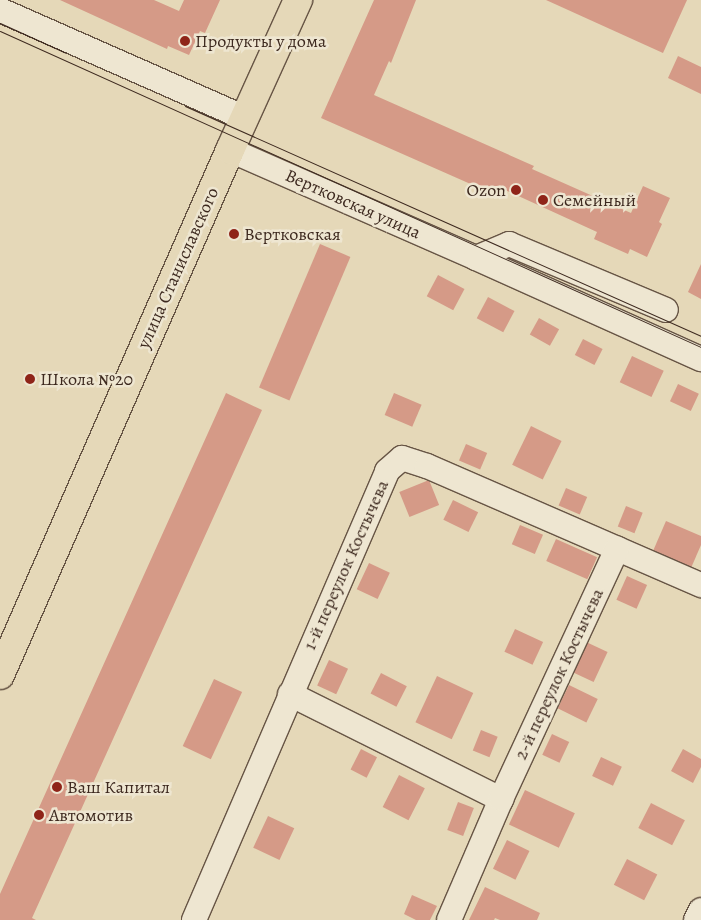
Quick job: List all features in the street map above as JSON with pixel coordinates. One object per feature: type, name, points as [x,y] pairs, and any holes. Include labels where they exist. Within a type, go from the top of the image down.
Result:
[{"type":"main road","name":"улица Станиславского","points":[[0,675],[230,150],[298,0]]},
{"type":"street","points":[[0,10],[245,118]]},
{"type":"street","name":"Вертковская улица","points":[[230,150],[701,359]]},
{"type":"street","points":[[476,258],[509,244],[666,310]]},
{"type":"street","name":"1-й переулок Костычева","points":[[194,920],[387,471],[402,458],[427,466],[701,585]]},
{"type":"street","name":"2-й переулок Костычева","points":[[449,920],[501,799],[617,549]]},
{"type":"street","points":[[290,694],[501,799]]},
{"type":"street","points":[[696,920],[701,910]]},
{"type":"building","points":[[60,0],[154,0],[179,11],[184,0],[220,0],[205,33],[200,31],[189,55],[168,46],[167,49]]},
{"type":"building","points":[[374,0],[416,0],[391,63],[389,61],[374,95],[534,166],[532,169],[631,213],[643,186],[670,198],[659,222],[662,224],[647,257],[630,249],[628,254],[594,239],[597,232],[503,189],[500,197],[321,118]]},
{"type":"building","points":[[546,0],[687,0],[663,53]]},
{"type":"building","points":[[678,56],[701,67],[701,94],[668,78]]},
{"type":"building","points":[[320,244],[350,257],[289,400],[259,388]]},
{"type":"building","points":[[701,264],[701,299],[688,292]]},
{"type":"building","points":[[438,275],[464,289],[453,310],[427,296]]},
{"type":"building","points":[[488,297],[514,311],[503,332],[477,318]]},
{"type":"building","points":[[539,318],[559,329],[550,346],[530,335]]},
{"type":"building","points":[[583,339],[603,349],[594,365],[575,355]]},
{"type":"building","points":[[632,356],[664,371],[651,397],[620,382]]},
{"type":"building","points":[[678,384],[699,394],[691,411],[670,401]]},
{"type":"building","points":[[226,393],[262,410],[32,918],[36,920],[0,920],[0,894]]},
{"type":"building","points":[[394,393],[422,405],[412,427],[385,415]]},
{"type":"building","points":[[531,426],[562,441],[543,480],[512,465]]},
{"type":"building","points":[[466,444],[487,453],[480,470],[459,461]]},
{"type":"building","points":[[429,480],[439,505],[409,517],[399,492]]},
{"type":"building","points":[[566,488],[587,497],[580,514],[559,505]]},
{"type":"building","points":[[453,500],[478,512],[469,532],[443,520]]},
{"type":"building","points":[[626,506],[643,513],[634,533],[618,526]]},
{"type":"building","points":[[666,521],[701,536],[701,545],[691,568],[653,551]]},
{"type":"building","points":[[520,525],[543,535],[535,554],[512,544]]},
{"type":"building","points":[[556,539],[597,557],[587,579],[546,561]]},
{"type":"building","points":[[369,563],[390,573],[378,599],[357,589]]},
{"type":"building","points":[[627,576],[647,585],[637,609],[616,600]]},
{"type":"building","points":[[515,629],[543,642],[533,665],[504,652]]},
{"type":"building","points":[[584,641],[608,652],[594,682],[570,671]]},
{"type":"building","points":[[329,660],[348,669],[336,694],[317,685]]},
{"type":"building","points":[[381,673],[407,686],[396,707],[371,693]]},
{"type":"building","points":[[437,676],[473,693],[452,739],[415,722]]},
{"type":"building","points":[[214,679],[242,692],[211,759],[183,746]]},
{"type":"building","points":[[569,685],[598,699],[586,722],[558,708]]},
{"type":"building","points":[[481,730],[498,737],[489,757],[473,750]]},
{"type":"building","points":[[552,734],[569,742],[559,763],[542,755]]},
{"type":"building","points":[[361,749],[377,757],[367,778],[351,769]]},
{"type":"building","points":[[683,749],[701,759],[701,767],[693,783],[671,771]]},
{"type":"building","points":[[601,757],[622,767],[613,786],[592,776]]},
{"type":"building","points":[[399,775],[425,788],[408,820],[383,807]]},
{"type":"building","points":[[525,790],[575,813],[559,848],[509,824]]},
{"type":"building","points":[[458,802],[474,808],[463,836],[447,830]]},
{"type":"building","points":[[651,803],[685,820],[672,845],[638,828]]},
{"type":"building","points":[[268,816],[294,828],[279,860],[253,848]]},
{"type":"building","points":[[507,840],[529,851],[515,880],[493,869]]},
{"type":"building","points":[[627,859],[657,874],[644,900],[614,885]]},
{"type":"building","points":[[485,887],[540,913],[537,920],[500,920],[495,918],[494,920],[469,920]]},
{"type":"building","points":[[412,895],[437,906],[430,920],[416,920],[404,914]]},
{"type":"tram line","points":[[0,23],[66,53]]},
{"type":"tram line","points":[[0,31],[701,347]]},
{"type":"tram line","points":[[185,106],[701,336]]},
{"type":"place","name":"Продукты у дома","points":[[185,41]]},
{"type":"place","name":"Ozon","points":[[516,190]]},
{"type":"place","name":"Семейный","points":[[543,200]]},
{"type":"place","name":"Вертковская","points":[[234,234]]},
{"type":"place","name":"Школа №20","points":[[30,379]]},
{"type":"place","name":"Ваш Капитал","points":[[57,787]]},
{"type":"place","name":"Автомотив","points":[[39,815]]}]
